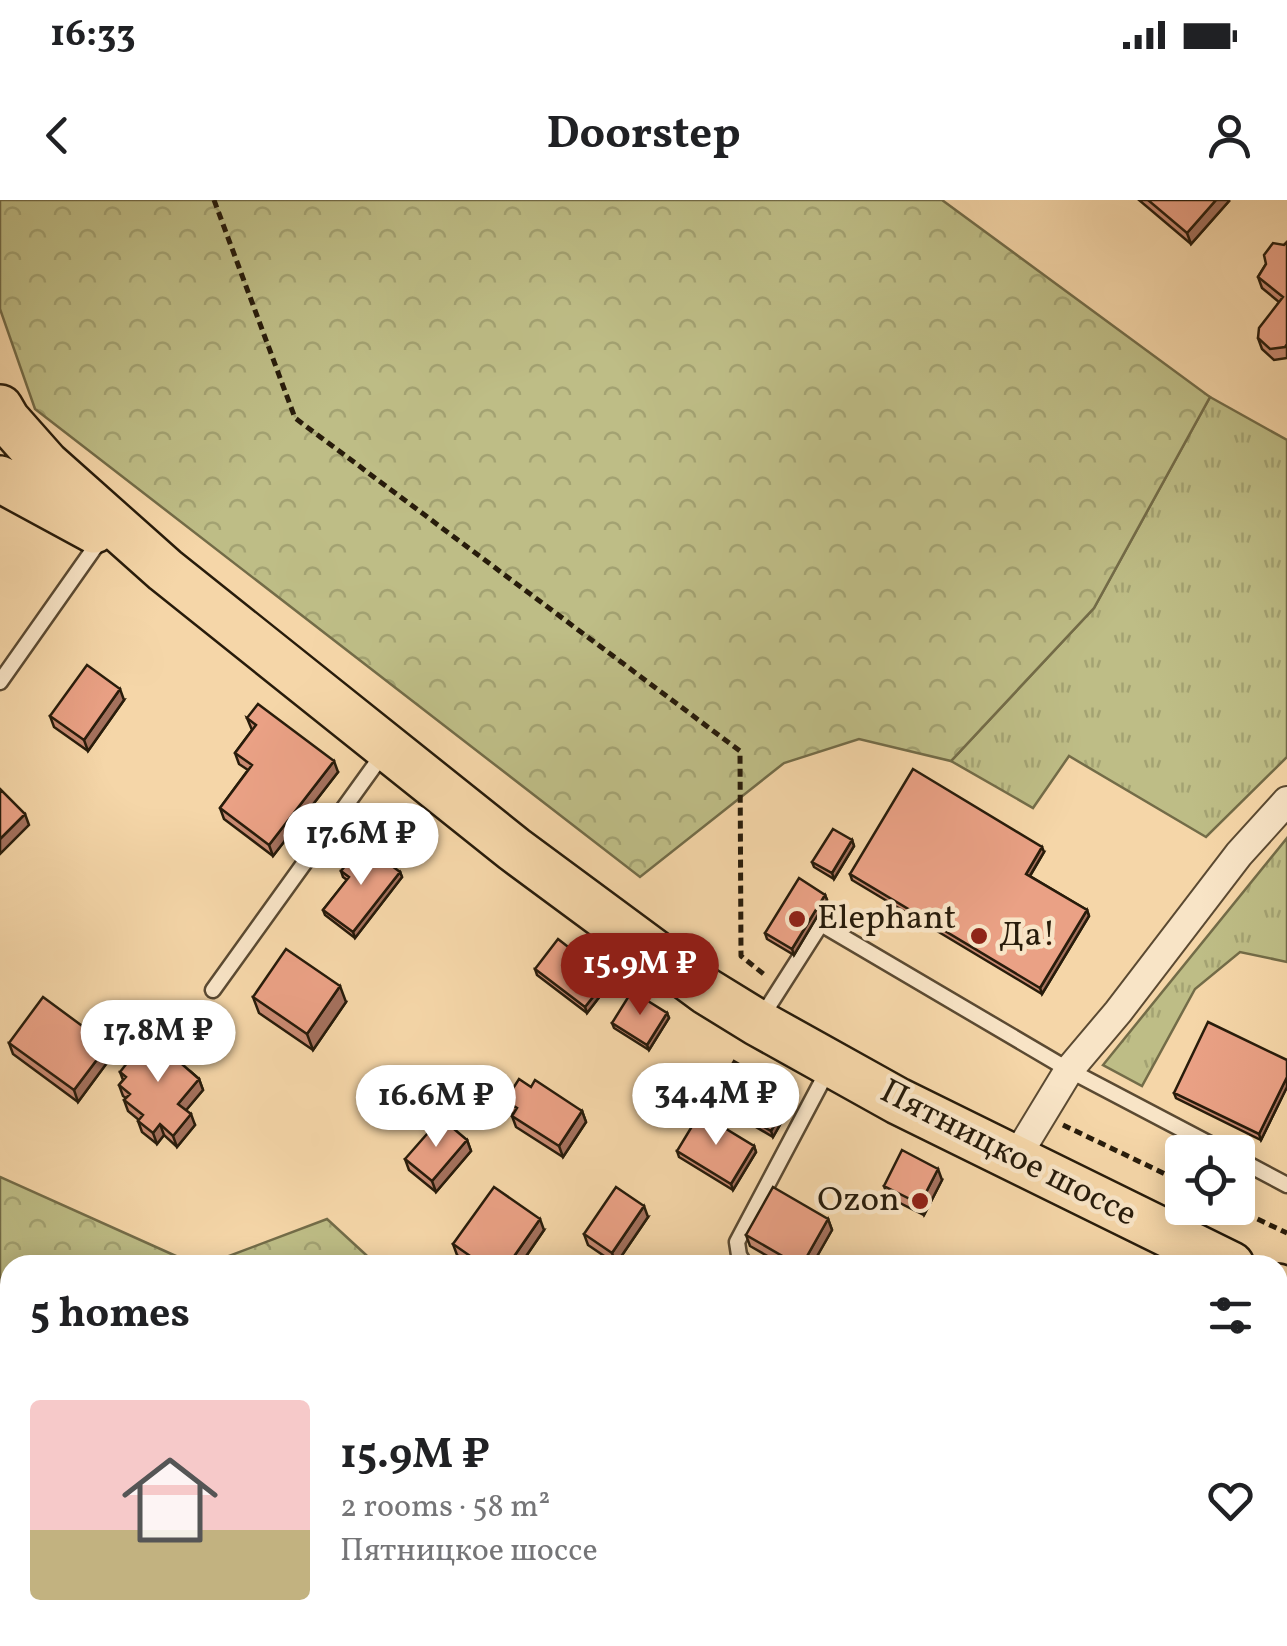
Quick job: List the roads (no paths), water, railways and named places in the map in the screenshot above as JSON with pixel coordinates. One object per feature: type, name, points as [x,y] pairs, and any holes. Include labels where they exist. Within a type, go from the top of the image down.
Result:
[{"type":"main road","name":"Пятницкое шоссе","points":[[0,408],[46,464],[165,570],[546,873],[706,991],[769,1005],[831,1064],[898,1102],[1211,1255]]},
{"type":"main road","name":"Пятницкое шоссе","points":[[0,479],[165,570]]},
{"type":"street","points":[[1015,1159],[1069,1070],[1239,854],[1287,801]]},
{"type":"lane","points":[[0,682],[104,536]]},
{"type":"lane","points":[[213,990],[388,748]]},
{"type":"lane","points":[[769,1005],[821,924],[1069,1070],[1192,1135]]},
{"type":"lane","points":[[739,1255],[737,1242],[831,1064]]},
{"type":"lane","points":[[1255,1168],[1286,1183]]},
{"type":"place","name":"Elephant","points":[[797,919]]},
{"type":"place","name":"Да!","points":[[979,936]]},
{"type":"place","name":"Ozon","points":[[920,1201]]}]
